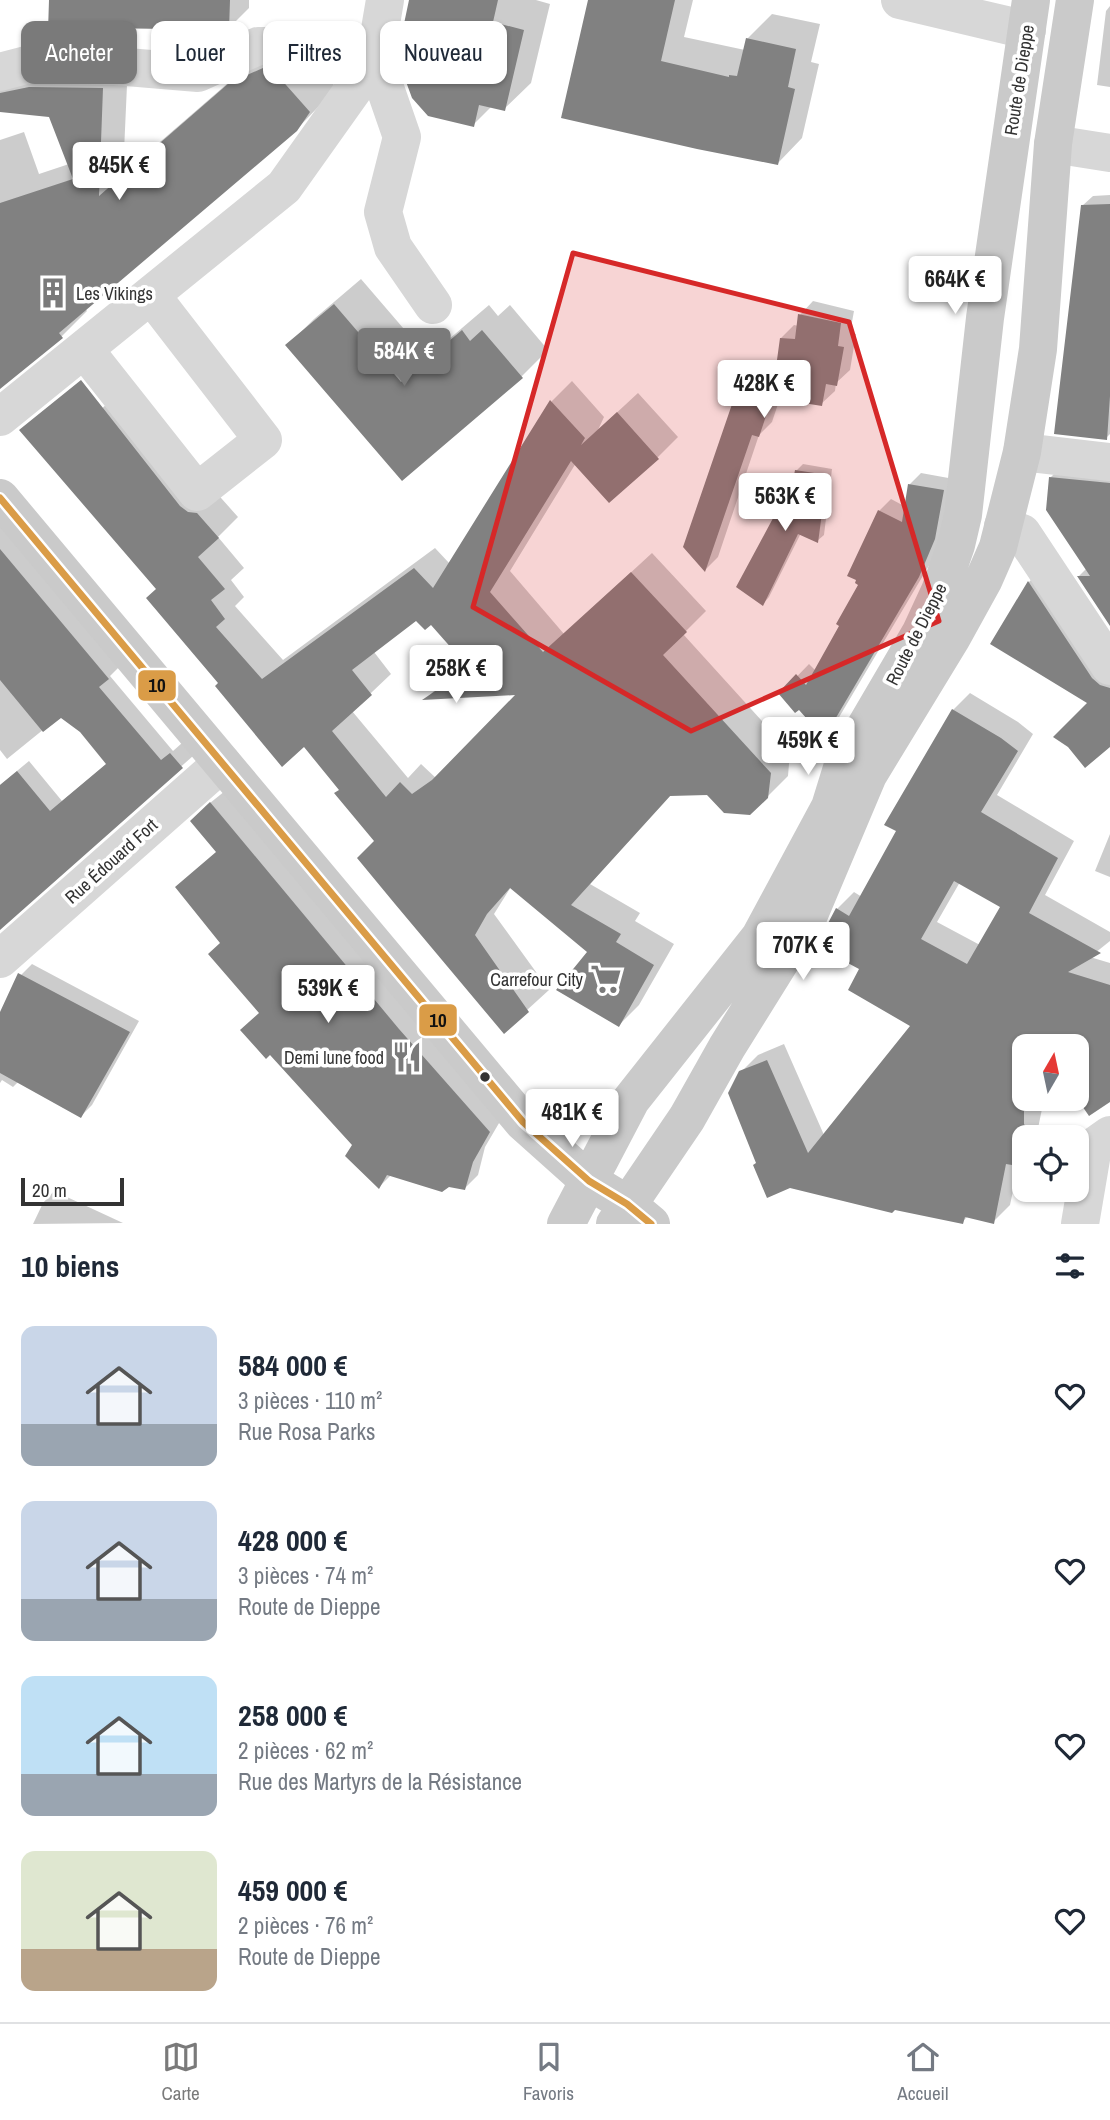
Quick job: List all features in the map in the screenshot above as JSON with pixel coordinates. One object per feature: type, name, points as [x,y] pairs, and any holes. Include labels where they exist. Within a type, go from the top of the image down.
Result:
[{"type":"main road","name":"Route de Dieppe","points":[[566,1224],[616,1204],[687,1118],[727,1047],[808,917],[869,775],[984,579],[998,547],[1022,452],[1038,349],[1053,144],[1074,0]]},
{"type":"main road","name":"Route de Dieppe","points":[[616,1204],[631,1100],[760,937],[830,807],[843,765],[915,644],[940,590],[956,545],[963,515],[985,318],[1029,15]]},
{"type":"main road","points":[[0,498],[523,1122],[616,1204]]},
{"type":"street","points":[[0,417],[284,187],[375,59],[384,0]]},
{"type":"street","points":[[900,0],[1029,15]]},
{"type":"street","points":[[0,72],[26,65],[39,65],[115,66],[198,73],[258,46],[314,46],[375,59]]},
{"type":"street","points":[[375,59],[402,137],[383,212],[393,247],[433,305]]},
{"type":"street","points":[[1053,144],[1110,153]]},
{"type":"street","points":[[84,349],[197,492],[263,440],[151,295]]},
{"type":"street","points":[[1022,452],[1110,461]]},
{"type":"street","points":[[1003,526],[1022,533],[1110,666]]},
{"type":"street","name":"Rue Édouard Fort","points":[[0,959],[222,763]]},
{"type":"street","points":[[1080,1224],[1093,1147],[1110,1135]]},
{"type":"highlighted area","points":[[573,253],[849,322],[939,621],[691,731],[473,607]]},
{"type":"building","points":[[49,0],[230,0],[229,21],[151,21],[151,29],[137,29],[137,21],[48,21]]},
{"type":"building","points":[[409,0],[498,0],[493,21],[405,21]]},
{"type":"building","points":[[588,0],[675,0],[661,61],[729,77],[737,76],[746,38],[796,49],[788,87],[795,89],[778,165],[561,118]]},
{"type":"building","points":[[507,26],[524,30],[505,111],[479,105],[474,127],[428,116],[412,98],[407,84],[507,84]]},
{"type":"building","name":"Les Vikings","points":[[263,68],[263,84],[285,84],[310,112],[297,131],[59,333],[63,338],[0,389],[0,203],[73,179],[49,117],[0,112],[0,93],[29,87],[103,88],[99,196],[228,84],[249,84],[249,74]]},
{"type":"building","points":[[1110,204],[1110,396],[1107,440],[1054,434],[1081,205]]},
{"type":"building","points":[[334,304],[401,382],[462,330],[470,341],[482,330],[523,378],[402,481],[285,345]]},
{"type":"building","points":[[798,314],[841,323],[838,346],[844,347],[837,386],[826,384],[822,406],[772,398],[759,437],[752,435],[705,572],[683,547],[741,378],[773,389],[780,338],[795,339]]},
{"type":"building","points":[[81,380],[180,506],[188,512],[197,513],[219,538],[198,557],[225,589],[211,600],[225,619],[216,627],[262,679],[414,568],[433,588],[550,400],[585,438],[581,445],[617,412],[659,459],[609,503],[571,461],[490,592],[543,652],[631,572],[687,632],[663,655],[771,773],[768,798],[750,815],[724,813],[707,795],[670,796],[571,905],[621,934],[616,942],[654,965],[619,1027],[556,990],[587,952],[510,888],[487,914],[475,935],[529,1012],[504,1034],[357,858],[374,841],[334,793],[339,790],[304,747],[282,767],[215,686],[218,683],[146,598],[156,589],[19,430]],"holes":[[[416,621],[425,630],[431,625],[469,668],[422,700],[515,695],[432,780],[412,794],[400,782],[386,797],[332,731],[372,695],[352,670]]]},
{"type":"building","points":[[795,470],[827,475],[818,543],[798,534],[763,606],[736,587],[793,481]]},
{"type":"building","points":[[1049,477],[1110,483],[1110,626],[1077,576],[1090,576],[1046,510]]},
{"type":"building","points":[[908,484],[944,490],[935,539],[919,577],[824,738],[799,710],[795,713],[778,693],[796,674],[806,685],[858,585],[856,580],[847,576],[878,510],[902,522]]},
{"type":"building","points":[[0,549],[109,679],[99,687],[161,760],[170,753],[183,768],[0,930],[0,785],[17,771],[50,811],[106,764],[80,732],[61,718],[43,732],[0,680]]},
{"type":"building","points":[[1028,581],[1092,678],[1100,685],[1110,688],[1110,747],[1085,768],[1068,747],[1053,737],[1087,703],[990,644]]},
{"type":"building","points":[[952,709],[1001,738],[1018,751],[981,812],[1058,858],[1029,913],[1101,953],[1068,972],[1110,985],[1110,1102],[1089,1116],[1086,1111],[1089,1111],[1089,1034],[1012,1034],[1012,1111],[1024,1111],[1025,1125],[1012,1125],[1012,1165],[1006,1164],[994,1224],[965,1217],[963,1224],[895,1210],[892,1213],[790,1188],[767,1198],[728,1093],[739,1071],[767,1060],[808,1153],[910,1026],[848,990],[859,969],[816,946],[836,908],[849,916],[896,831],[884,825]],"holes":[[[954,881],[1000,907],[967,964],[921,939]]]},
{"type":"building","points":[[210,802],[399,1029],[490,1132],[473,1162],[465,1190],[449,1187],[442,1192],[387,1175],[379,1189],[345,1156],[352,1145],[270,1055],[266,1059],[240,1030],[259,1013],[208,954],[220,943],[175,887],[216,852],[190,821]]},
{"type":"building","points":[[18,973],[130,1032],[81,1118],[0,1073],[0,1012]]},
{"type":"transit line","name":"10","points":[[0,498],[523,1122],[589,1181],[627,1204],[651,1224]]},
{"type":"place","name":"Les Vikings","points":[[53,293]]},
{"type":"place","name":"Carrefour City","points":[[606,979]]},
{"type":"place","name":"Demi lune food","points":[[407,1057]]}]
